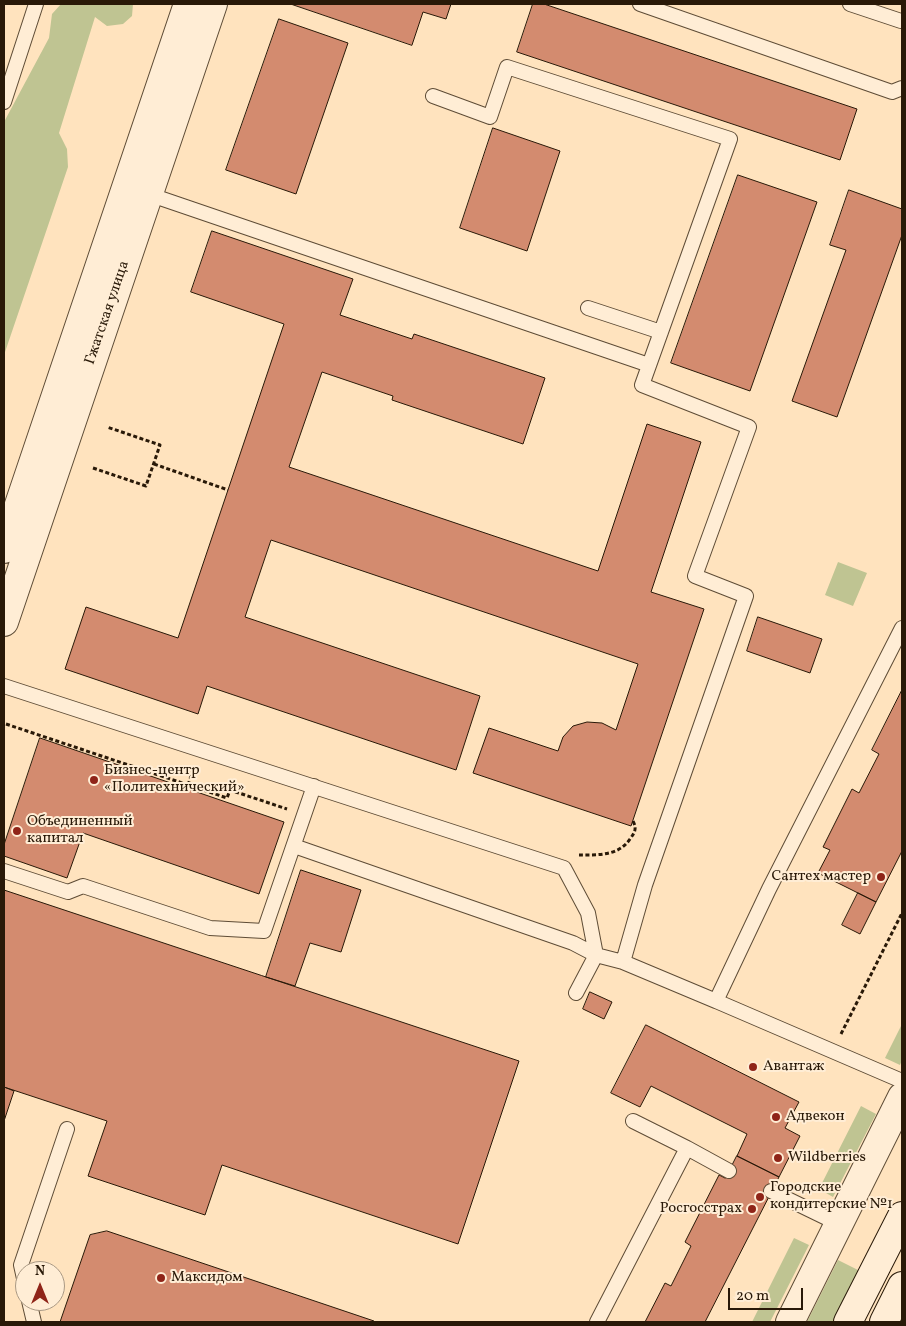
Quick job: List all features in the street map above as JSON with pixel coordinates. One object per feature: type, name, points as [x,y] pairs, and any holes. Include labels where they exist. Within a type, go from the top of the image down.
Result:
[{"type":"street","name":"Гжатская улица","points":[[4,549],[188,4]]},
{"type":"street","name":"Гжатская улица","points":[[4,622],[213,4]]},
{"type":"street","points":[[790,1322],[902,1098]]},
{"type":"street","points":[[848,1322],[902,1216]]},
{"type":"street","points":[[884,1322],[902,1286]]},
{"type":"lane","points":[[4,102],[36,4]]},
{"type":"lane","points":[[640,4],[892,92],[902,88]]},
{"type":"lane","points":[[850,4],[901,22]]},
{"type":"lane","points":[[433,96],[490,117],[507,67],[730,139],[642,385],[749,427],[695,576],[746,596],[645,885],[623,962]]},
{"type":"lane","points":[[148,194],[649,365]]},
{"type":"lane","points":[[588,308],[661,332]]},
{"type":"lane","points":[[716,1001],[769,890],[902,628]]},
{"type":"lane","points":[[4,686],[564,868],[588,914],[596,955],[576,992]]},
{"type":"lane","points":[[4,871],[68,892],[83,886],[210,928],[264,931],[314,786]]},
{"type":"lane","points":[[294,846],[574,943],[596,955],[623,962],[902,1081]]},
{"type":"lane","points":[[633,1121],[729,1171]]},
{"type":"lane","points":[[22,1261],[67,1129]]},
{"type":"lane","points":[[597,1322],[687,1148]]},
{"type":"lane","points":[[771,1191],[839,1224]]},
{"type":"path","points":[[93,468],[146,486],[154,464],[160,445],[107,427]]},
{"type":"path","points":[[154,464],[228,490]]},
{"type":"path","points":[[6,724],[227,798],[230,790],[291,810]]},
{"type":"path","points":[[573,855],[604,854],[625,846],[636,828],[633,821]]},
{"type":"path","points":[[833,1050],[902,913]]},
{"type":"green space","points":[[61,4],[133,4],[132,16],[123,24],[107,26],[95,17],[59,133],[67,149],[68,167],[4,355],[4,122],[49,38],[52,14]]},
{"type":"green space","points":[[838,562],[867,573],[853,606],[825,595]]},
{"type":"green space","points":[[902,1024],[902,1060],[900,1065],[885,1058]]},
{"type":"green space","points":[[861,1106],[876,1114],[833,1197],[819,1189]]},
{"type":"green space","points":[[794,1238],[809,1245],[770,1322],[752,1322]]},
{"type":"green space","points":[[838,1260],[860,1271],[835,1322],[807,1322]]},
{"type":"building","points":[[291,4],[451,4],[446,19],[423,12],[412,45]]},
{"type":"building","points":[[533,4],[544,4],[857,109],[840,160],[517,52]]},
{"type":"building","points":[[279,19],[348,43],[296,194],[226,170]]},
{"type":"building","points":[[493,128],[560,151],[527,251],[460,228]]},
{"type":"building","points":[[738,175],[817,202],[750,391],[671,363]]},
{"type":"building","points":[[849,190],[902,209],[902,235],[837,417],[792,401],[846,250],[830,245]]},
{"type":"building","points":[[212,231],[353,279],[340,315],[412,339],[414,334],[545,378],[523,444],[392,400],[393,396],[322,372],[289,467],[598,571],[647,424],[701,442],[651,592],[704,609],[631,826],[473,773],[489,728],[558,751],[563,737],[573,726],[587,722],[602,723],[616,730],[638,664],[271,540],[245,617],[480,696],[456,770],[207,686],[198,714],[65,669],[86,607],[178,638],[284,324],[191,292]]},
{"type":"building","points":[[758,617],[822,639],[810,673],[747,651]]},
{"type":"building","points":[[902,690],[902,851],[876,902],[818,873],[830,850],[823,847],[852,789],[859,793],[879,754],[872,750]]},
{"type":"building","name":"Бизнес-центр «Политехнический»","points":[[40,738],[284,822],[259,894],[83,833],[67,878],[4,856],[4,845]]},
{"type":"building","points":[[301,870],[361,890],[341,952],[310,943],[295,986],[266,977]]},
{"type":"building","points":[[4,890],[519,1061],[458,1244],[222,1165],[205,1215],[88,1176],[107,1121],[4,1087]]},
{"type":"building","points":[[858,893],[876,902],[860,934],[842,925]]},
{"type":"building","points":[[590,992],[612,1002],[604,1019],[583,1009]]},
{"type":"building","points":[[646,1025],[799,1102],[785,1128],[800,1136],[779,1177],[737,1156],[747,1134],[651,1086],[640,1107],[611,1093]]},
{"type":"building","points":[[4,1087],[14,1091],[4,1121]]},
{"type":"building","points":[[737,1156],[779,1177],[705,1322],[645,1322],[665,1283],[671,1286],[691,1246],[685,1242],[719,1175],[725,1178]]},
{"type":"building","name":"Максидом","points":[[107,1231],[375,1322],[60,1322],[90,1235]]},
{"type":"place","name":"Бизнес-центр «Политехнический»","points":[[94,780]]},
{"type":"place","name":"Объединенный капитал","points":[[17,831]]},
{"type":"place","name":"Сантех мастер","points":[[881,877]]},
{"type":"place","name":"Авантаж","points":[[753,1067]]},
{"type":"place","name":"Адвекон","points":[[776,1117]]},
{"type":"place","name":"Wildberries","points":[[778,1158]]},
{"type":"place","name":"Городские кондитерские №1","points":[[760,1197]]},
{"type":"place","name":"Росгосстрах","points":[[752,1209]]},
{"type":"place","name":"Максидом","points":[[161,1278]]}]
